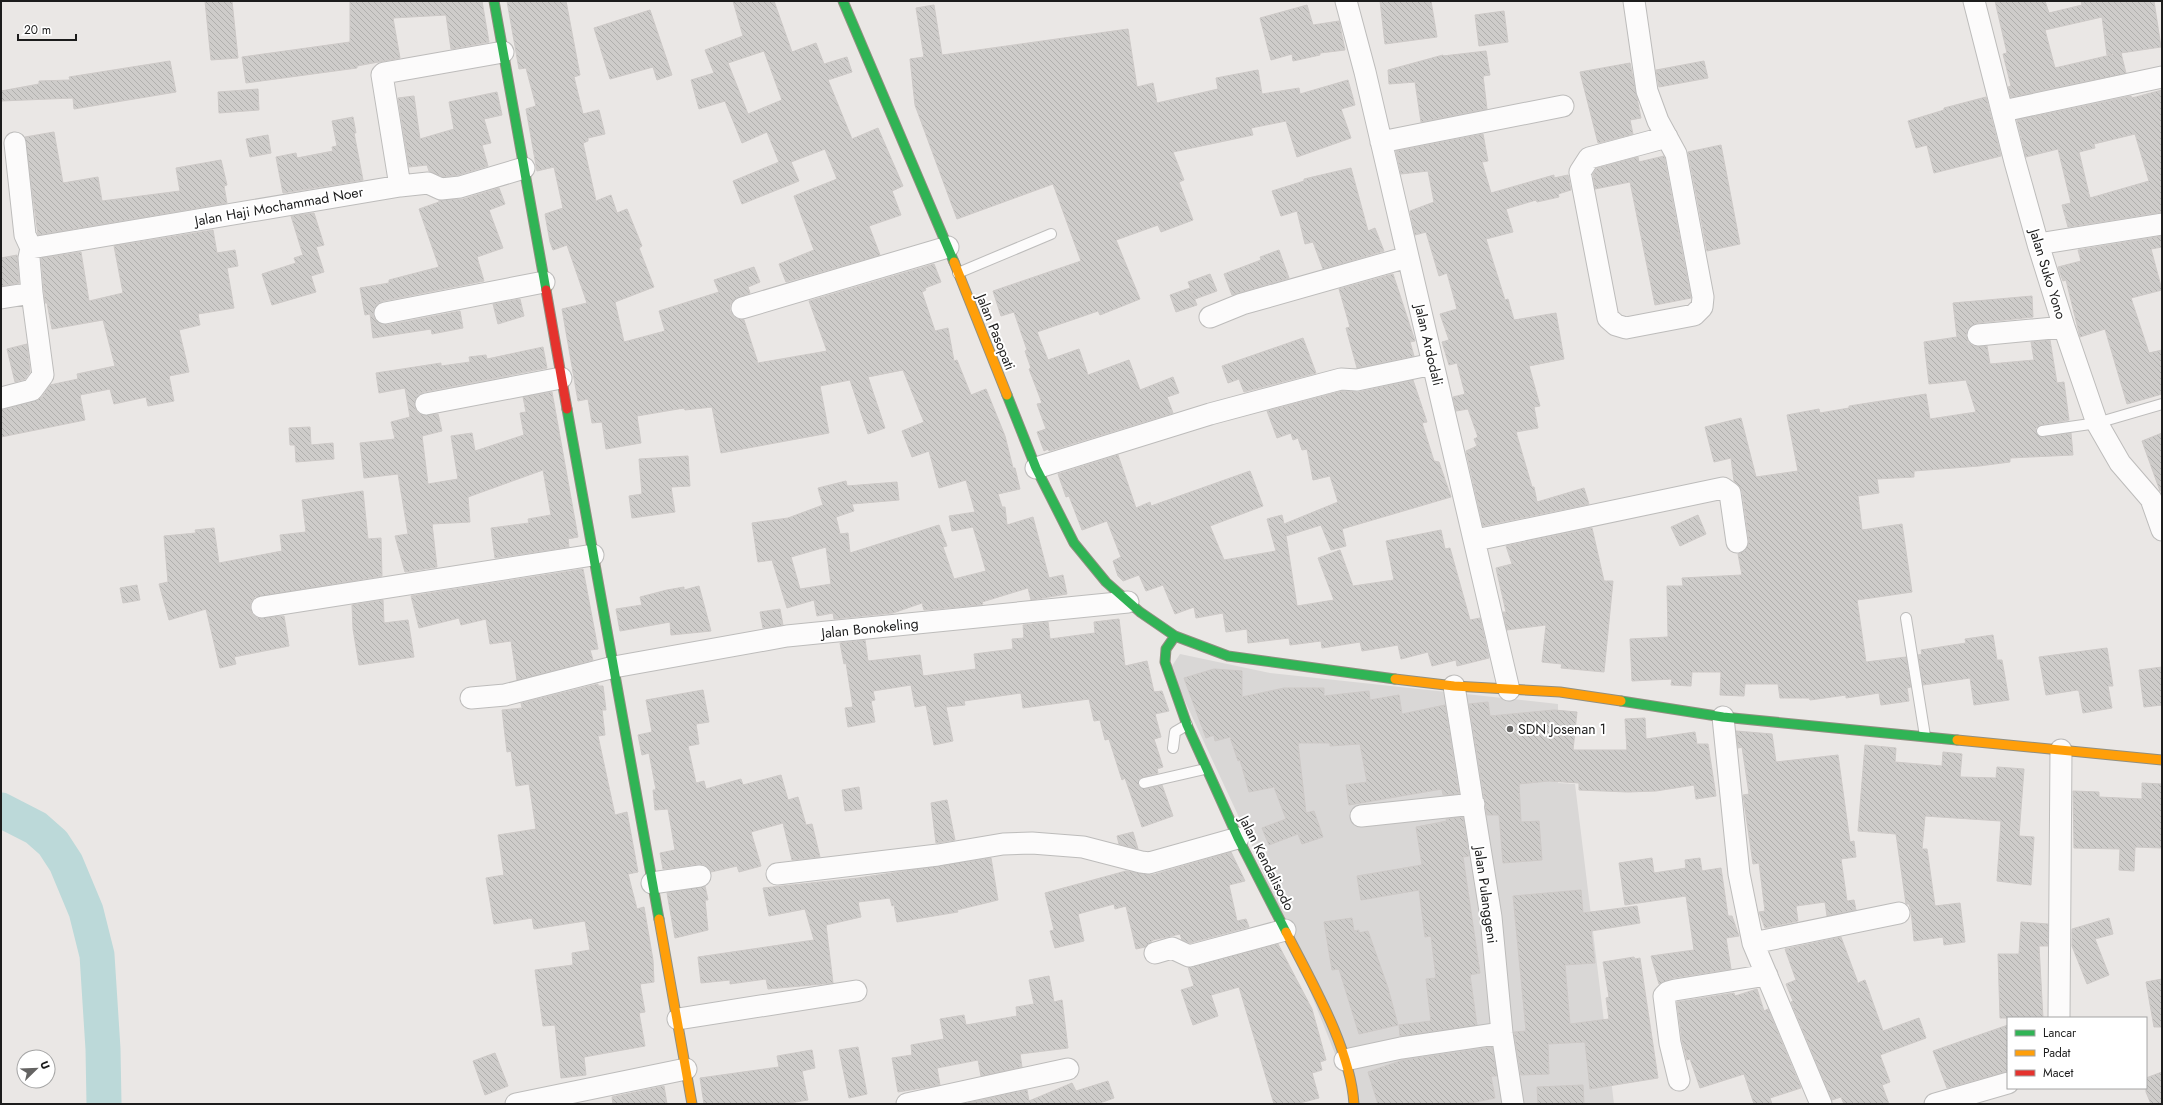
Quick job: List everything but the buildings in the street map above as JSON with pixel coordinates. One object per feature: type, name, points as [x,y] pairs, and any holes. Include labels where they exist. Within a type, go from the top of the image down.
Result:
[{"type":"street","points":[[494,1],[652,884],[678,1019],[692,1104]]},
{"type":"street","name":"Jalan Pasopati","points":[[843,1],[865,56],[948,247],[1036,468],[1074,543],[1106,582],[1128,602],[1175,636],[1221,653],[1251,661],[1454,686],[1560,692],[1723,717],[2162,760]]},
{"type":"street","name":"Jalan Ardodali","points":[[1346,1],[1476,540],[1509,690]]},
{"type":"street","points":[[1634,1],[1647,91],[1658,120],[1667,137],[1676,154],[1701,282],[1702,307],[1694,315],[1626,328],[1616,325],[1608,318],[1580,172],[1589,158],[1667,137]]},
{"type":"street","name":"Jalan Suko Yono","points":[[1974,1],[2015,162],[2038,244],[2064,327],[2097,423],[2120,463],[2151,499],[2162,530]]},
{"type":"street","points":[[400,186],[382,75],[384,73],[503,52]]},
{"type":"street","points":[[2003,111],[2162,77]]},
{"type":"street","points":[[1381,142],[1563,106]]},
{"type":"street","points":[[1,398],[32,390],[43,376],[32,293],[29,258],[31,248],[27,243],[25,236],[15,143]]},
{"type":"street","name":"Jalan Haji Mochammad Noer","points":[[31,248],[400,186],[428,183],[441,189],[460,187],[524,168]]},
{"type":"street","points":[[2038,244],[2162,224]]},
{"type":"street","points":[[742,308],[948,247]]},
{"type":"street","points":[[1210,317],[1242,304],[1408,257]]},
{"type":"street","points":[[385,313],[544,282]]},
{"type":"street","points":[[1,298],[32,293]]},
{"type":"street","points":[[1978,335],[2064,327]]},
{"type":"street","points":[[1036,468],[1210,414],[1341,379],[1357,380],[1433,364]]},
{"type":"street","points":[[426,404],[561,378]]},
{"type":"street","points":[[1476,540],[1723,488],[1730,492],[1737,542]]},
{"type":"street","points":[[262,607],[593,555]]},
{"type":"street","name":"Jalan Bonokeling","points":[[471,698],[505,695],[614,667],[787,636],[1128,602]]},
{"type":"street","name":"Jalan Kendalisodo","points":[[1175,636],[1166,649],[1165,662],[1187,726],[1205,769],[1238,838],[1323,1004],[1345,1060],[1353,1088],[1354,1104]]},
{"type":"street","name":"Jalan Pulanggeni","points":[[1454,686],[1491,917],[1502,1033],[1513,1104]]},
{"type":"street","points":[[1723,717],[1739,874],[1754,943],[1821,1104]]},
{"type":"street","points":[[2059,1017],[2062,750]]},
{"type":"street","points":[[1361,816],[1474,804]]},
{"type":"street","points":[[777,874],[938,855],[1003,844],[1032,843],[1083,847],[1149,863],[1238,838]]},
{"type":"street","points":[[652,884],[700,876]]},
{"type":"street","points":[[1754,943],[1899,912]]},
{"type":"street","points":[[1155,953],[1172,948],[1189,956],[1285,930]]},
{"type":"street","points":[[1679,1080],[1670,1043],[1664,996],[1668,992],[1675,990],[1767,975]]},
{"type":"street","points":[[678,1019],[856,991]]},
{"type":"street","points":[[1345,1060],[1401,1048],[1502,1033]]},
{"type":"street","points":[[516,1104],[686,1068]]},
{"type":"street","points":[[907,1104],[1068,1069]]},
{"type":"street","points":[[1935,1104],[2007,1083]]},
{"type":"lane","points":[[958,273],[1051,234]]},
{"type":"lane","points":[[2042,430],[2097,423],[2162,404]]},
{"type":"lane","points":[[1906,618],[1925,736]]},
{"type":"lane","points":[[1173,748],[1175,732],[1187,726]]},
{"type":"lane","points":[[1144,783],[1205,769]]},
{"type":"shaded area","points":[[1180,654],[1270,673],[1558,704],[1558,783],[1575,784],[1614,1104],[1355,1104],[1251,843],[1170,669]]},
{"type":"waterway","points":[[1,810],[36,828],[53,843],[66,863],[86,911],[97,955],[103,1049],[104,1104]]},
{"type":"traffic: fast","points":[[494,1],[546,290]]},
{"type":"traffic: fast","points":[[843,1],[954,262]]},
{"type":"traffic: fast","points":[[1007,395],[1036,468],[1074,543],[1106,582],[1140,612],[1175,636],[1228,656],[1395,679]]},
{"type":"traffic: fast","points":[[567,409],[659,919]]},
{"type":"traffic: fast","points":[[1175,636],[1166,649],[1165,662],[1187,725],[1238,838],[1286,932]]},
{"type":"traffic: fast","points":[[1621,701],[1723,717],[1957,740]]},
{"type":"traffic: slow","points":[[954,262],[1007,395]]},
{"type":"traffic: slow","points":[[1395,679],[1454,686],[1560,692],[1621,701]]},
{"type":"traffic: slow","points":[[1957,740],[2162,760]]},
{"type":"traffic: slow","points":[[659,919],[692,1104]]},
{"type":"traffic: slow","points":[[1286,932],[1318,994],[1338,1038],[1351,1082],[1354,1104]]},
{"type":"traffic: jam","points":[[546,290],[567,409]]},
{"type":"place","name":"SDN Josenan 1","points":[[1510,729]]}]
